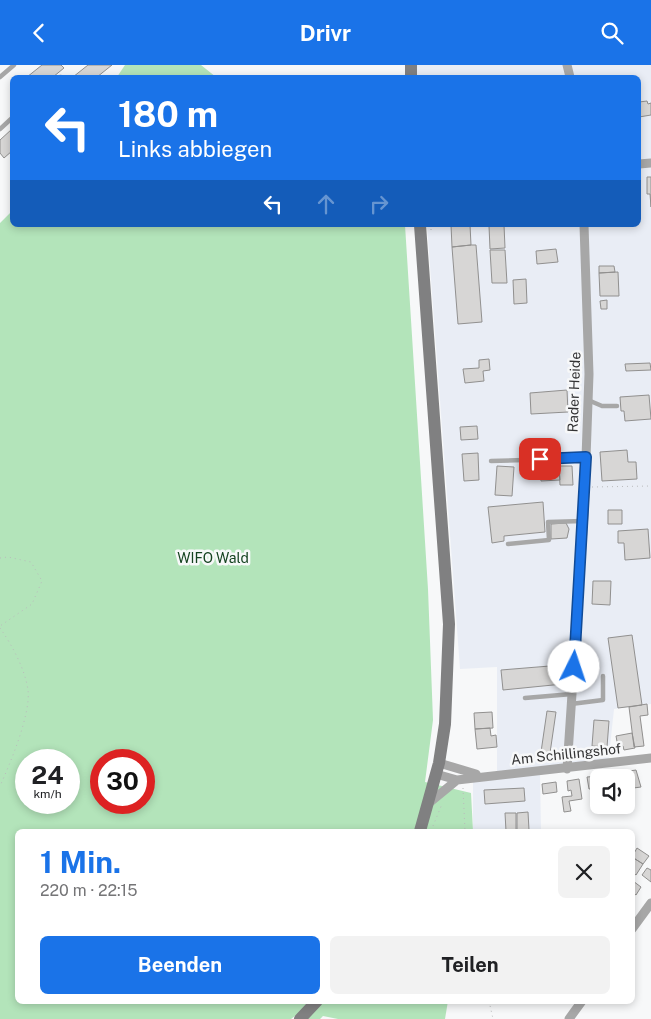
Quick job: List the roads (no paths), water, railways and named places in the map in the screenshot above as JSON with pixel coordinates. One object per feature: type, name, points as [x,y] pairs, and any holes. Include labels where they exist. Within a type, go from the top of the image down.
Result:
[{"type":"main road","points":[[420,227],[449,624],[448,681],[438,768],[421,829]]},
{"type":"main road","points":[[300,1019],[314,1004]]},
{"type":"street","name":"Rader Heide","points":[[567,769],[583,521],[588,400],[588,315],[584,227]]},
{"type":"street","name":"Am Schillingshof","points":[[429,803],[457,780],[651,758]]},
{"type":"street","name":"Am Schillingshof","points":[[438,768],[479,777]]},
{"type":"street","name":"Am Schillingshof","points":[[438,768],[457,780]]},
{"type":"street","points":[[635,925],[651,903]]},
{"type":"street","points":[[569,1019],[580,1004]]},
{"type":"lane","points":[[0,77],[14,65]]},
{"type":"lane","points":[[0,129],[10,120]]},
{"type":"lane","points":[[588,400],[602,406],[617,406]]},
{"type":"lane","points":[[491,461],[586,457]]},
{"type":"lane","points":[[508,544],[549,540],[548,522],[583,521]]},
{"type":"lane","points":[[571,705],[603,700],[602,676]]},
{"type":"lane","points":[[525,698],[572,693]]},
{"type":"park label","name":"WIFO Wald","points":[[213,558]]}]
